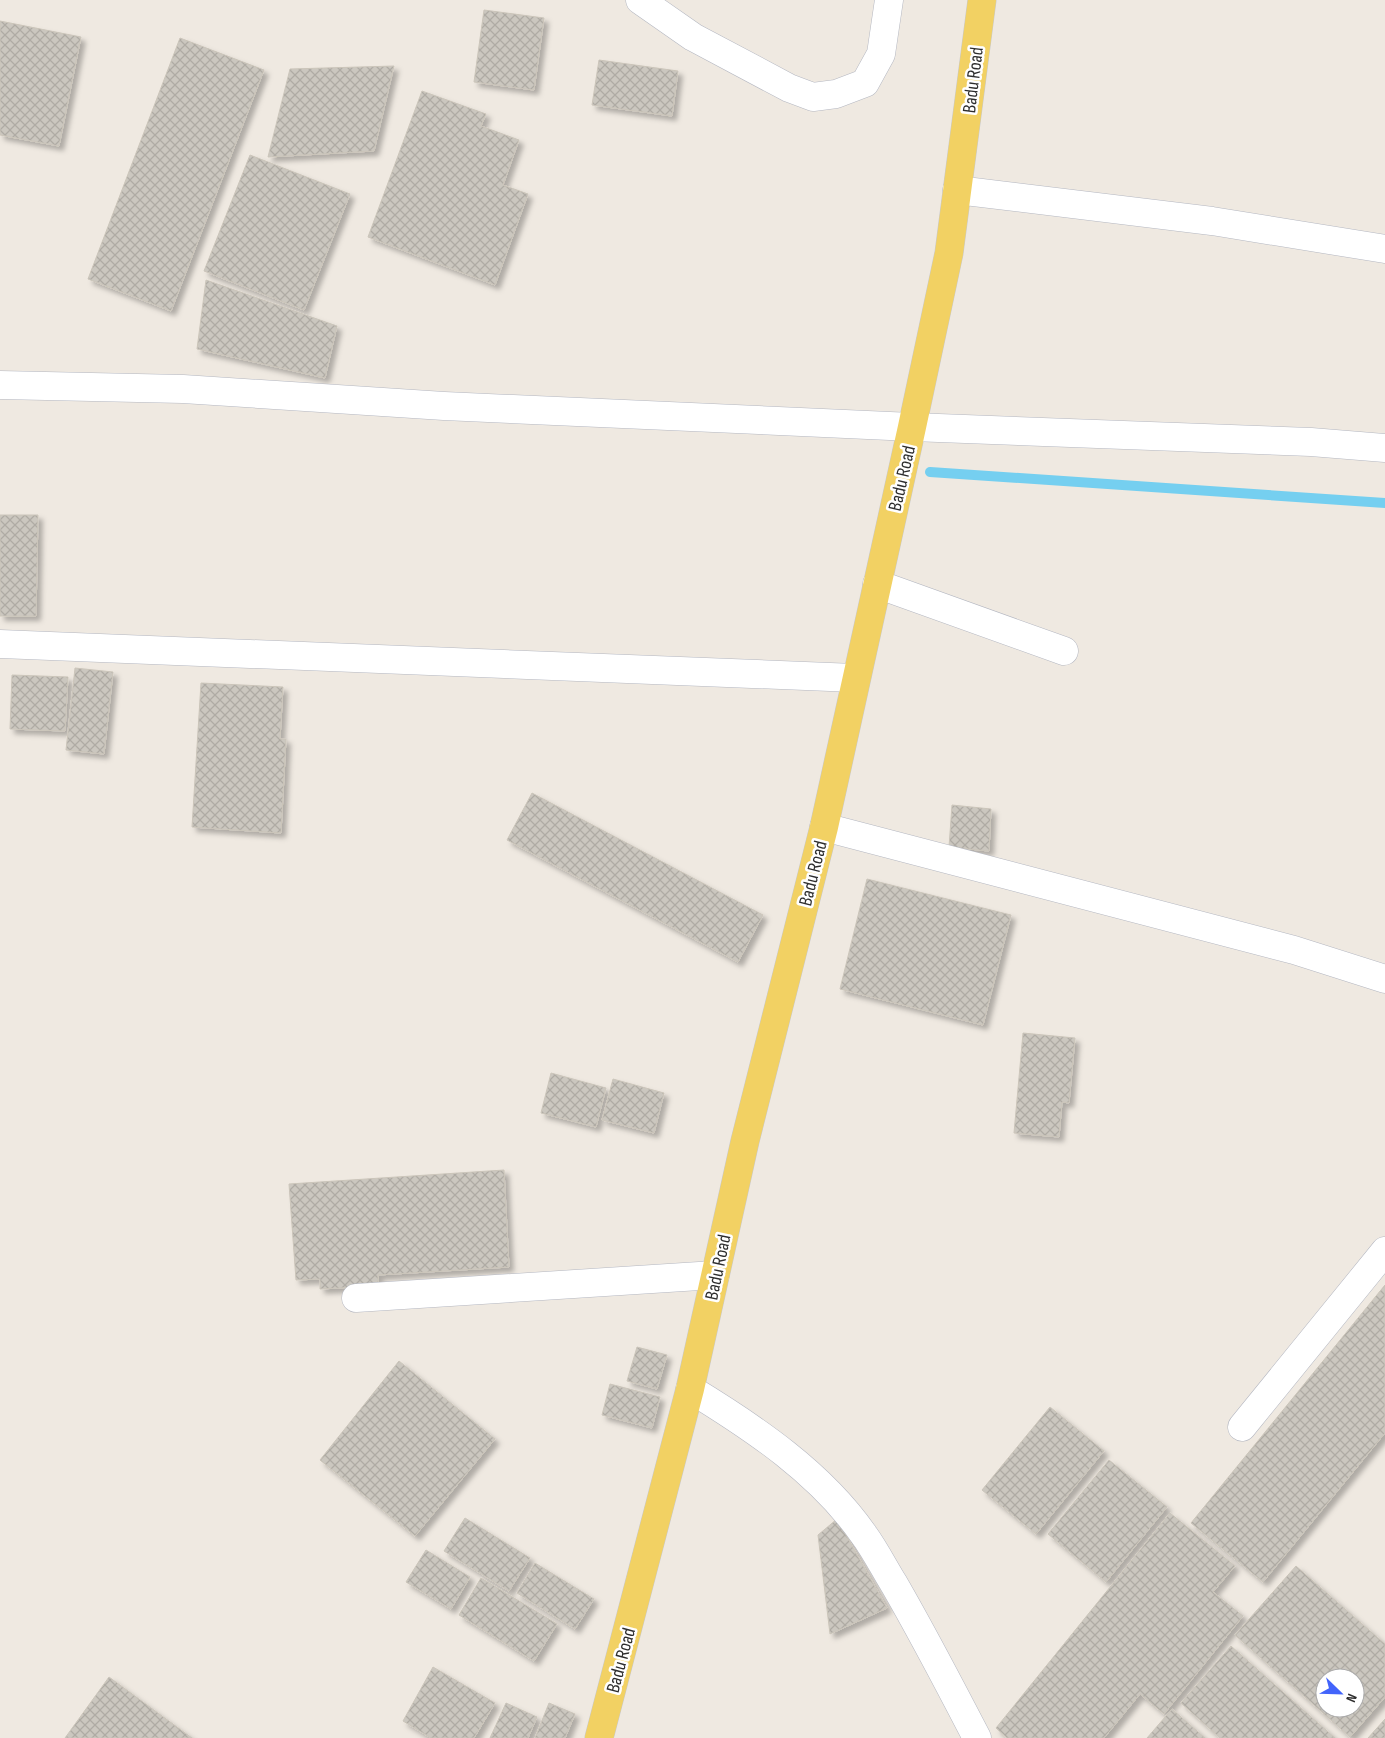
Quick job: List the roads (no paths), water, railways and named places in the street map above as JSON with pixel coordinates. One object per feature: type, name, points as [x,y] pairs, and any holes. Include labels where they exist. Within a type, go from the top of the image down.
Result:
[{"type":"main road","name":"Badu Road","points":[[600,1738],[690,1390],[745,1141],[824,827],[855,678],[912,427],[949,253],[982,0]]},
{"type":"street","points":[[640,0],[693,37],[774,80],[813,97],[836,94],[865,82],[881,54],[889,0]]},
{"type":"street","points":[[957,190],[1212,221],[1385,249]]},
{"type":"street","points":[[0,385],[182,389],[444,406],[912,427],[1311,442],[1385,448]]},
{"type":"street","points":[[877,584],[1064,651]]},
{"type":"street","points":[[0,644],[855,678]]},
{"type":"street","points":[[824,827],[1294,950],[1385,979]]},
{"type":"street","points":[[1242,1427],[1385,1251]]},
{"type":"street","points":[[356,1298],[715,1275]]},
{"type":"street","points":[[690,1390],[743,1422],[788,1455],[827,1492],[864,1534],[915,1622],[977,1738]]},
{"type":"waterway","points":[[930,472],[1385,503]]}]
